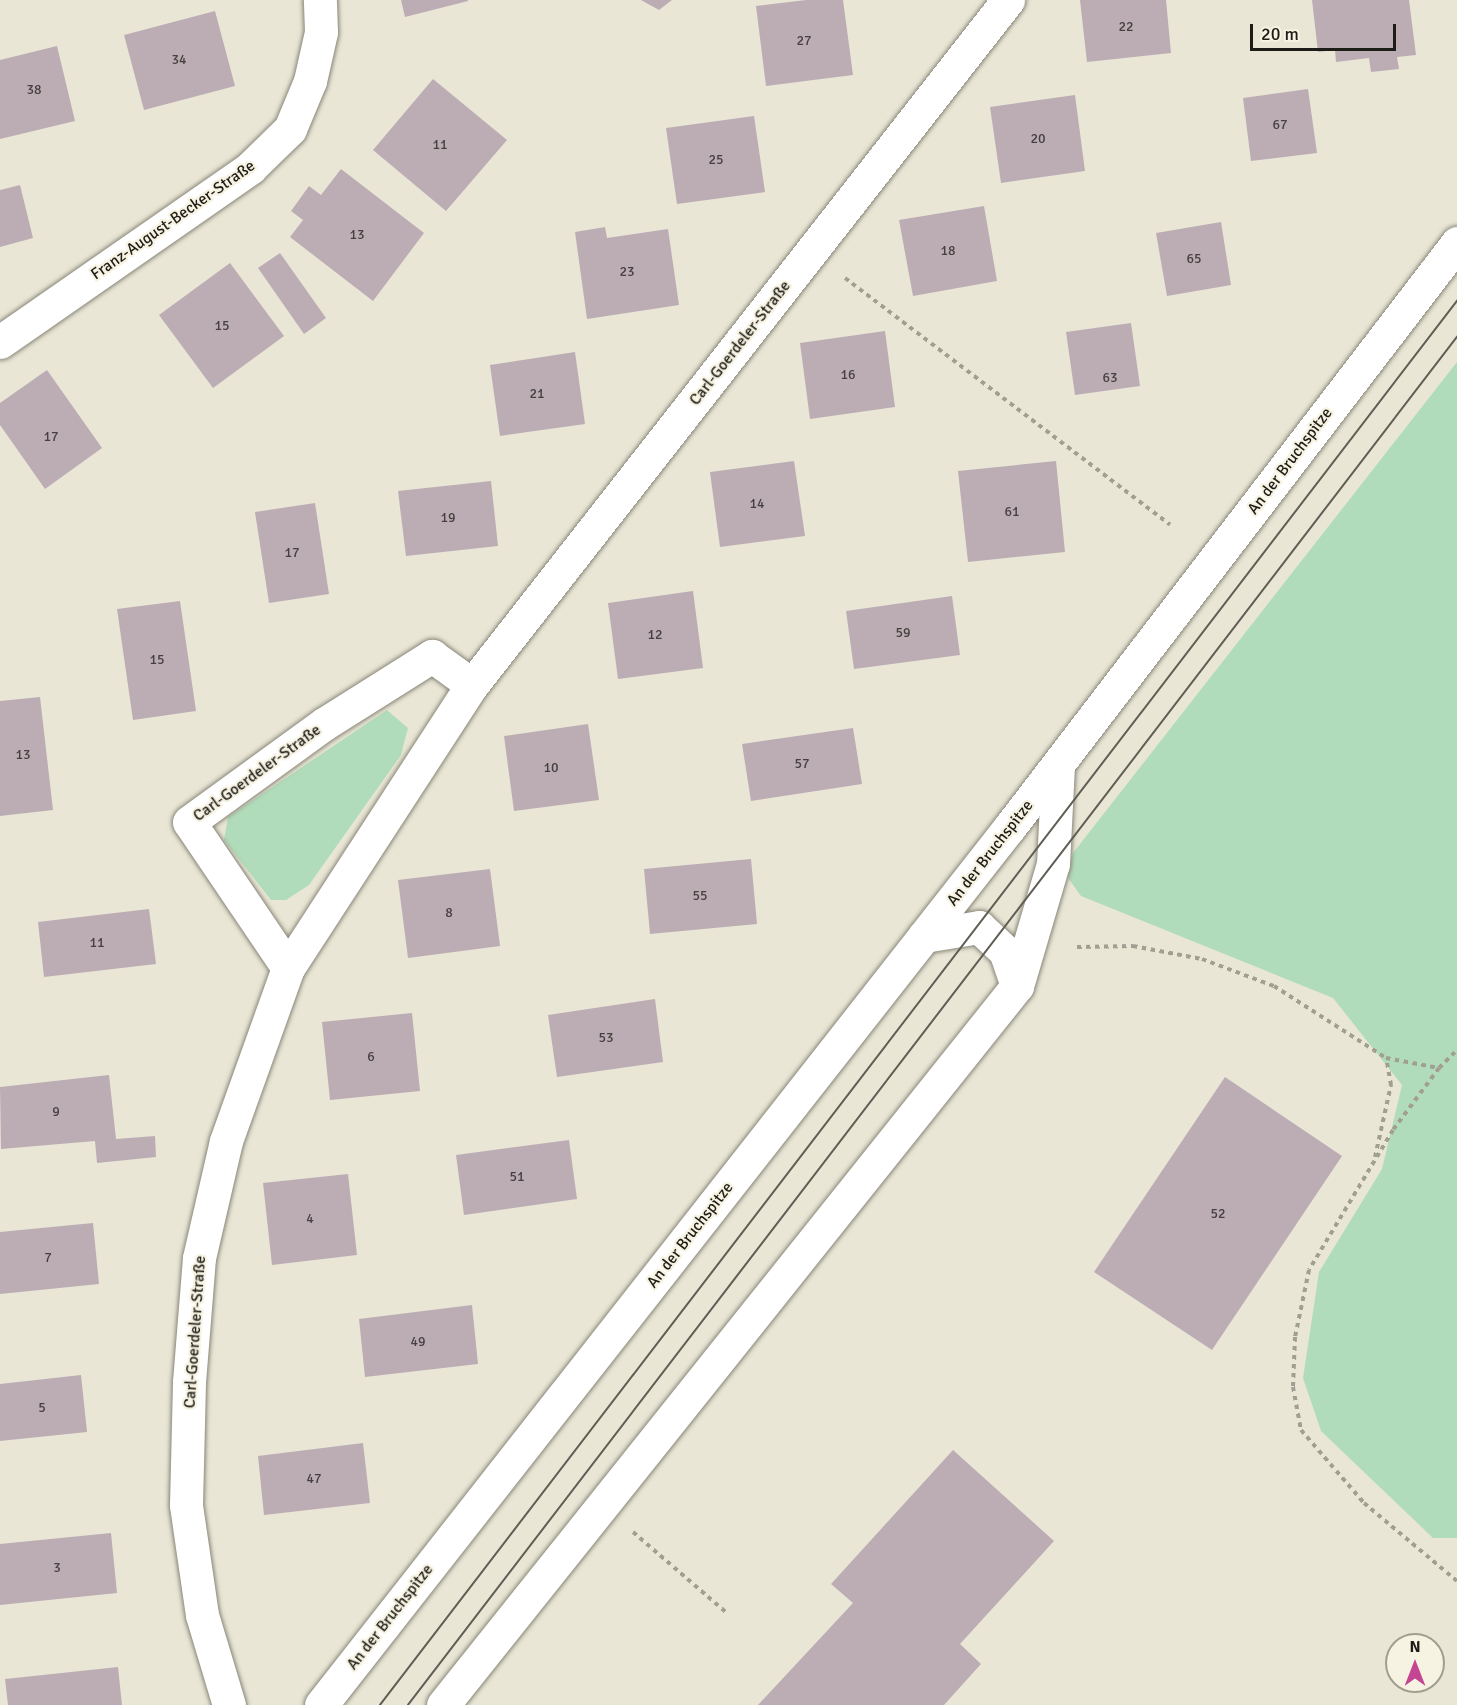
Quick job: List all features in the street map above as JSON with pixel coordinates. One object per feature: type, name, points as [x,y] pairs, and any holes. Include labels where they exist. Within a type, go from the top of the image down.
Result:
[{"type":"main road","name":"Franz-August-Becker-Straße","points":[[0,342],[250,168],[290,129],[310,81],[321,32],[320,0]]},
{"type":"main road","name":"Carl-Goerdeler-Straße","points":[[229,1705],[202,1616],[186,1505],[196,1291],[226,1141],[288,968],[472,685],[1008,0]]},
{"type":"main road","name":"An der Bruchspitze","points":[[321,1705],[1058,765],[1457,243]]},
{"type":"main road","name":"Carl-Goerdeler-Straße","points":[[288,968],[189,822],[324,724],[432,656],[472,685]]},
{"type":"main road","name":"An der Bruchspitze","points":[[443,1705],[1017,987],[1053,864],[1058,765]]},
{"type":"main road","points":[[924,936],[979,927],[1005,951],[1017,987]]},
{"type":"path","points":[[812,251],[1170,525]]},
{"type":"path","points":[[1077,947],[1133,946],[1202,959],[1274,986],[1386,1058],[1439,1068]]},
{"type":"path","points":[[1457,1050],[1439,1068],[1374,1163],[1309,1270],[1295,1337],[1293,1387],[1301,1430],[1364,1503],[1457,1581]]},
{"type":"path","points":[[1374,1163],[1390,1085],[1386,1058]]},
{"type":"path","points":[[633,1532],[727,1613]]},
{"type":"green space","points":[[1457,362],[1457,1538],[1433,1538],[1321,1431],[1303,1378],[1319,1272],[1382,1169],[1402,1085],[1333,998],[1081,896],[1066,875],[1073,853]]},
{"type":"green space","points":[[387,710],[408,728],[401,755],[309,885],[286,900],[271,900],[224,840],[228,817]]},
{"type":"building","points":[[401,0],[468,0],[468,1],[405,17]]},
{"type":"building","points":[[641,0],[672,0],[659,10]]},
{"type":"building","points":[[806,0],[843,0],[853,75],[766,86],[756,6]]},
{"type":"building","points":[[1080,0],[1166,0],[1171,53],[1087,62]]},
{"type":"building","points":[[1312,0],[1409,0],[1416,55],[1397,57],[1399,69],[1371,72],[1369,58],[1336,62],[1335,50],[1318,52]]},
{"type":"building","points":[[215,11],[235,86],[144,110],[124,35]]},
{"type":"building","points":[[57,46],[75,121],[0,139],[0,60]]},
{"type":"building","points":[[433,79],[507,140],[446,211],[373,150]]},
{"type":"building","points":[[1308,89],[1317,153],[1251,161],[1243,98]]},
{"type":"building","points":[[1075,95],[1085,171],[1001,183],[990,107]]},
{"type":"building","points":[[754,116],[765,192],[677,204],[666,128]]},
{"type":"building","points":[[341,169],[424,233],[373,301],[290,237],[303,220],[291,211],[309,186],[321,195]]},
{"type":"building","points":[[20,185],[33,238],[0,247],[0,190]]},
{"type":"building","points":[[984,206],[997,281],[913,296],[899,220]]},
{"type":"building","points":[[1221,222],[1231,285],[1167,296],[1156,233]]},
{"type":"building","points":[[605,227],[607,238],[668,229],[679,305],[587,319],[575,232]]},
{"type":"building","points":[[280,253],[326,318],[304,334],[258,268]]},
{"type":"building","points":[[230,263],[284,336],[213,388],[159,315]]},
{"type":"building","points":[[1131,323],[1140,386],[1075,395],[1066,332]]},
{"type":"building","points":[[885,331],[895,407],[810,419],[800,343]]},
{"type":"building","points":[[575,352],[585,424],[500,436],[490,365]]},
{"type":"building","points":[[47,370],[102,448],[45,489],[0,425],[0,403]]},
{"type":"building","points":[[794,461],[805,536],[720,547],[710,472]]},
{"type":"building","points":[[1056,461],[1065,552],[968,562],[958,471]]},
{"type":"building","points":[[491,481],[498,546],[406,556],[398,491]]},
{"type":"building","points":[[315,503],[329,594],[269,603],[255,512]]},
{"type":"building","points":[[693,591],[703,668],[618,679],[608,603]]},
{"type":"building","points":[[952,596],[960,655],[854,669],[846,611]]},
{"type":"building","points":[[180,601],[196,711],[133,720],[117,609]]},
{"type":"building","points":[[40,697],[53,810],[0,816],[0,701]]},
{"type":"building","points":[[588,724],[599,800],[514,811],[504,736]]},
{"type":"building","points":[[853,728],[862,784],[751,801],[742,744]]},
{"type":"building","points":[[751,859],[757,924],[650,934],[644,869]]},
{"type":"building","points":[[490,869],[500,946],[408,958],[398,880]]},
{"type":"building","points":[[149,909],[156,964],[44,977],[38,922]]},
{"type":"building","points":[[655,999],[663,1062],[557,1077],[548,1015]]},
{"type":"building","points":[[412,1013],[420,1091],[330,1100],[322,1022]]},
{"type":"building","points":[[109,1075],[116,1139],[155,1136],[156,1157],[97,1163],[95,1141],[1,1149],[0,1087]]},
{"type":"building","points":[[1225,1077],[1342,1156],[1212,1350],[1094,1272]]},
{"type":"building","points":[[569,1140],[577,1199],[464,1215],[456,1155]]},
{"type":"building","points":[[348,1174],[357,1255],[272,1265],[263,1183]]},
{"type":"building","points":[[93,1223],[99,1284],[0,1294],[0,1232]]},
{"type":"building","points":[[472,1305],[478,1364],[365,1377],[359,1319]]},
{"type":"building","points":[[81,1375],[87,1432],[0,1441],[0,1384]]},
{"type":"building","points":[[363,1443],[370,1503],[264,1515],[258,1456]]},
{"type":"building","points":[[953,1450],[1054,1541],[960,1644],[981,1664],[944,1705],[758,1705],[853,1603],[831,1584]]},
{"type":"building","points":[[111,1533],[117,1593],[0,1605],[0,1544]]},
{"type":"building","points":[[118,1667],[122,1705],[8,1705],[5,1679]]},
{"type":"tram line","points":[[380,1705],[1457,301]]},
{"type":"tram line","points":[[408,1705],[1457,337]]}]
